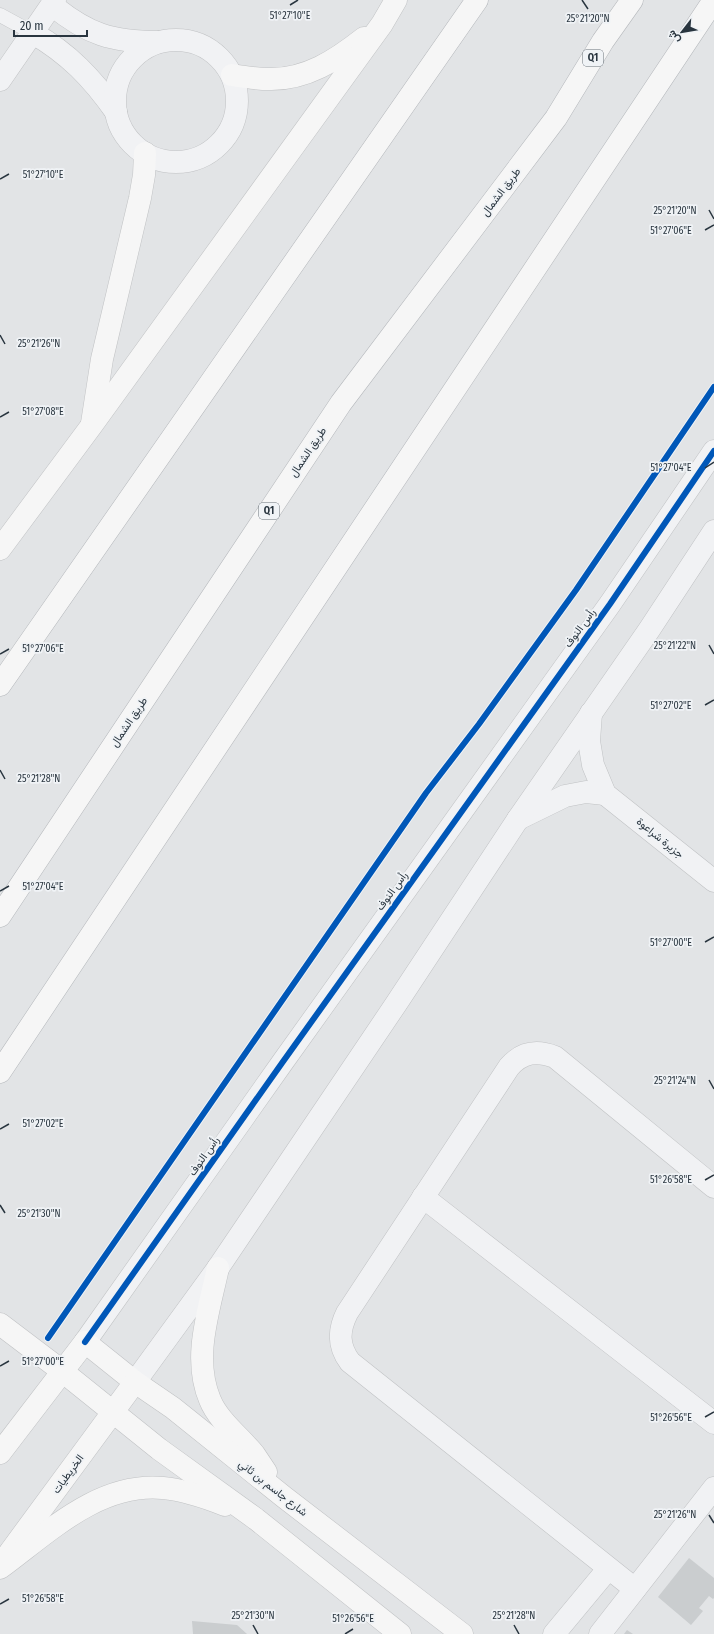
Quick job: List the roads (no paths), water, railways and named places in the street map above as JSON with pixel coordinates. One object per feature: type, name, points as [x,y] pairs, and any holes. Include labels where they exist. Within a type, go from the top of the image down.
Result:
[{"type":"main road","points":[[0,549],[92,425],[382,24],[396,0]]},
{"type":"main road","points":[[0,685],[477,0]]},
{"type":"main road","name":"طريق الشمال","points":[[0,916],[341,404],[556,118],[603,41],[632,0]]},
{"type":"main road","points":[[0,1072],[714,0]]},
{"type":"main road","points":[[232,76],[270,79],[302,75],[332,62],[382,24]]},
{"type":"main road","points":[[92,425],[102,359],[140,198],[144,175],[145,153]]},
{"type":"main road","points":[[218,1268],[205,1328],[201,1366],[210,1400],[226,1424],[254,1454],[284,1497]]},
{"type":"main road","points":[[0,1324],[62,1371],[159,1449],[256,1519],[400,1634]]},
{"type":"main road","points":[[0,1453],[85,1342]]},
{"type":"main road","name":"شارع جاسم بن ثاني","points":[[85,1342],[135,1382],[173,1408],[284,1497],[462,1634]]},
{"type":"main road","name":"الخريطيات","points":[[0,1567],[135,1382]]},
{"type":"main road","points":[[0,1567],[90,1504],[119,1492],[139,1488],[163,1488],[184,1491],[225,1505],[256,1519]]},
{"type":"street","points":[[0,80],[33,33],[50,2],[70,19],[90,31],[111,38],[134,42],[180,40],[201,45],[219,58],[232,76],[237,94],[236,113],[229,131],[217,146],[201,156],[182,162],[163,160],[145,153],[132,143],[122,129],[116,112],[115,95],[119,78],[129,62],[137,54],[158,42]]},
{"type":"street","points":[[33,33],[53,44],[88,75],[116,112]]},
{"type":"street","name":"رأس النوف","points":[[85,1342],[295,1044],[610,604],[714,451]]},
{"type":"street","points":[[135,1382],[218,1268],[392,1011],[518,819],[714,531]]},
{"type":"street","name":"جزيرة شراعوة","points":[[591,713],[590,749],[593,765],[605,794],[714,881]]},
{"type":"street","points":[[518,819],[565,796],[586,792],[605,794]]},
{"type":"street","points":[[635,1589],[358,1370],[344,1354],[340,1333],[342,1322],[509,1067],[522,1056],[538,1052],[554,1058],[714,1186]]},
{"type":"street","points":[[423,1197],[714,1423]]},
{"type":"street","points":[[600,1634],[714,1488]]},
{"type":"street","points":[[554,1634],[608,1569]]},
{"type":"lane","points":[[0,15],[33,33]]}]
